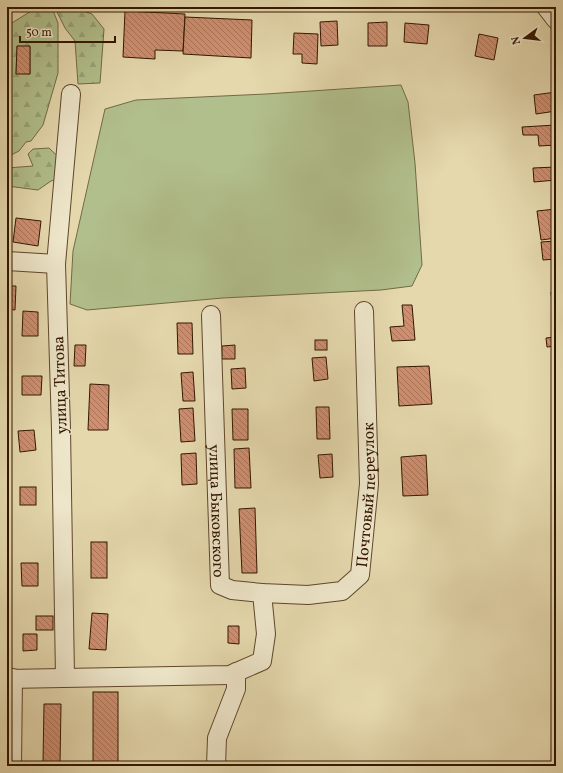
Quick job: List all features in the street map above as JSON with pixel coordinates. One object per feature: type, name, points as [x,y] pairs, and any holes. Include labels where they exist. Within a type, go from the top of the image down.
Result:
[{"type":"street","points":[[546,7],[556,20]]},
{"type":"street","name":"улица Титова","points":[[65,677],[61,429],[56,264],[71,94]]},
{"type":"street","points":[[7,261],[56,264]]},
{"type":"street","name":"Почтовый переулок","points":[[262,593],[308,595],[342,590],[360,575],[370,484],[364,311]]},
{"type":"street","name":"улица Быковского","points":[[211,315],[220,585],[232,590],[262,593]]},
{"type":"street","points":[[12,766],[10,678],[233,674],[262,661],[266,634],[262,593]]},
{"type":"street","points":[[216,766],[217,738],[236,689],[233,674]]},
{"type":"green space","points":[[59,7],[72,7],[92,14],[104,29],[100,83],[78,84],[75,41],[65,28],[57,12]]},
{"type":"green space","points":[[36,8],[52,8],[58,23],[58,73],[43,125],[31,141],[26,142],[19,151],[7,157],[7,26]],"holes":[[[17,46],[30,47],[30,74],[16,73]]]},
{"type":"green space","points":[[401,85],[408,102],[415,163],[422,265],[412,286],[381,290],[223,298],[87,310],[70,304],[73,251],[105,109],[136,100],[266,94]]},
{"type":"green space","points":[[49,148],[68,166],[66,177],[51,181],[38,190],[7,186],[7,168],[33,166],[28,154],[33,149]]},
{"type":"building","points":[[125,11],[185,14],[183,51],[155,50],[155,59],[123,57]]},
{"type":"building","points":[[185,17],[252,20],[251,58],[183,54]]},
{"type":"building","points":[[337,21],[338,45],[321,46],[320,22]]},
{"type":"building","points":[[387,22],[387,46],[368,46],[368,23]]},
{"type":"building","points":[[405,23],[429,25],[427,44],[404,42]]},
{"type":"building","points":[[294,33],[318,34],[317,64],[302,63],[302,54],[293,54]]},
{"type":"building","points":[[479,34],[498,38],[494,60],[475,56]]},
{"type":"building","points":[[17,46],[30,46],[30,74],[16,74]]},
{"type":"building","points":[[556,92],[556,111],[536,114],[534,95]]},
{"type":"building","points":[[556,125],[556,145],[539,146],[538,135],[523,135],[522,127]]},
{"type":"building","points":[[556,167],[556,180],[534,182],[533,168]]},
{"type":"building","points":[[556,209],[556,238],[541,240],[537,211]]},
{"type":"building","points":[[16,218],[41,221],[38,246],[13,242]]},
{"type":"building","points":[[556,241],[556,259],[543,260],[541,242]]},
{"type":"building","points":[[7,286],[16,286],[15,310],[7,309]]},
{"type":"building","points":[[551,292],[556,292],[556,314],[553,315]]},
{"type":"building","points":[[402,305],[412,305],[415,340],[392,341],[390,327],[404,326]]},
{"type":"building","points":[[23,311],[38,312],[38,336],[22,336]]},
{"type":"building","points":[[177,323],[192,323],[193,354],[178,354]]},
{"type":"building","points":[[556,337],[556,346],[547,347],[546,338]]},
{"type":"building","points":[[315,340],[327,340],[327,350],[315,350]]},
{"type":"building","points":[[75,345],[86,345],[85,366],[74,366]]},
{"type":"building","points":[[235,345],[235,359],[222,359],[222,346]]},
{"type":"building","points":[[326,357],[328,379],[314,381],[312,358]]},
{"type":"building","points":[[429,366],[432,404],[399,406],[397,367]]},
{"type":"building","points":[[245,368],[246,388],[232,389],[231,369]]},
{"type":"building","points":[[193,372],[195,401],[183,401],[181,373]]},
{"type":"building","points":[[553,373],[556,373],[556,396],[554,396]]},
{"type":"building","points":[[22,376],[42,376],[41,395],[22,395]]},
{"type":"building","points":[[90,384],[109,385],[108,430],[88,430]]},
{"type":"building","points":[[316,407],[329,407],[330,439],[317,439]]},
{"type":"building","points":[[193,408],[195,441],[181,442],[179,409]]},
{"type":"building","points":[[232,409],[248,409],[248,440],[233,440]]},
{"type":"building","points":[[34,430],[36,450],[20,452],[18,431]]},
{"type":"building","points":[[249,448],[251,488],[235,488],[234,449]]},
{"type":"building","points":[[196,453],[197,484],[182,485],[181,454]]},
{"type":"building","points":[[332,454],[333,477],[320,478],[318,455]]},
{"type":"building","points":[[426,455],[428,495],[403,496],[401,457]]},
{"type":"building","points":[[20,487],[36,487],[36,505],[20,505]]},
{"type":"building","points":[[255,508],[257,573],[242,573],[239,509]]},
{"type":"building","points":[[91,542],[107,542],[107,578],[91,578]]},
{"type":"building","points":[[21,563],[38,563],[38,586],[22,586]]},
{"type":"building","points":[[92,613],[108,614],[106,650],[89,649]]},
{"type":"building","points":[[36,616],[53,616],[53,630],[36,630]]},
{"type":"building","points":[[228,626],[239,626],[239,644],[228,643]]},
{"type":"building","points":[[23,634],[37,634],[37,650],[23,651]]},
{"type":"building","points":[[93,692],[118,692],[118,764],[93,764]]},
{"type":"building","points":[[44,704],[61,704],[60,764],[43,763]]}]
